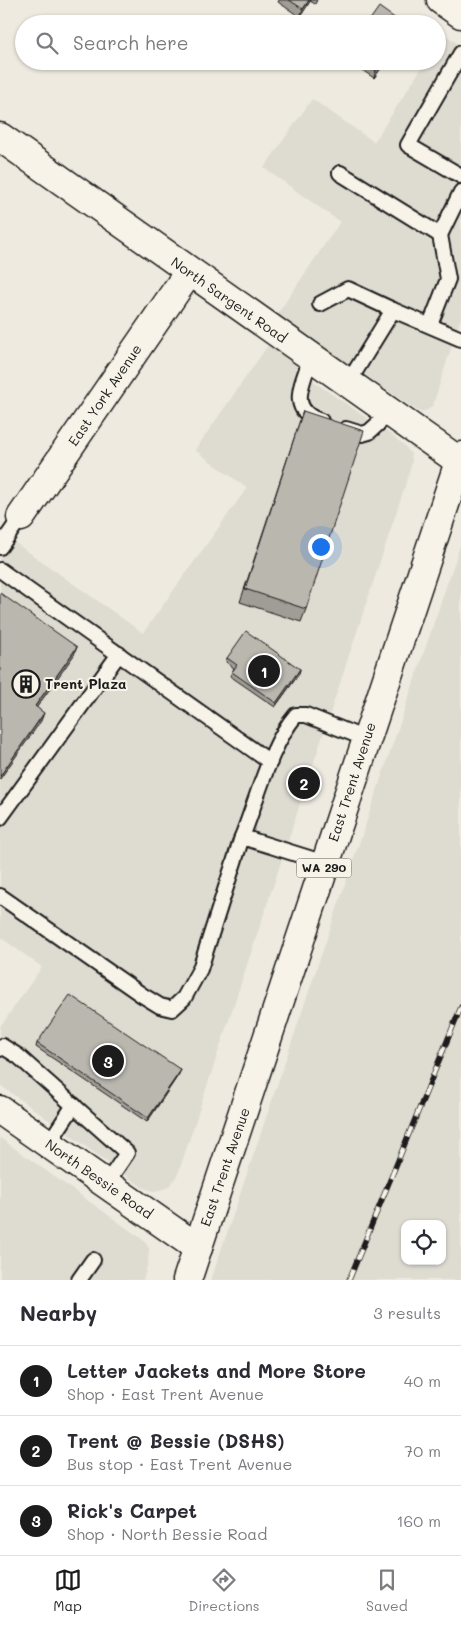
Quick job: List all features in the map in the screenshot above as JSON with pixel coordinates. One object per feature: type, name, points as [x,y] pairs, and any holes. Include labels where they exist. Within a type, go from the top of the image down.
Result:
[{"type":"street","points":[[441,0],[461,14]]},
{"type":"street","name":"North Sargent Road","points":[[0,137],[390,413],[460,459]]},
{"type":"street","name":"East York Avenue","points":[[21,517],[189,272]]},
{"type":"street","name":"East Trent Avenue","points":[[187,1280],[460,459]]},
{"type":"street","name":"North Bessie Road","points":[[0,1110],[198,1248]]},
{"type":"lane","points":[[461,53],[408,145],[461,176]]},
{"type":"lane","points":[[340,173],[440,235]]},
{"type":"lane","points":[[430,325],[448,279],[440,235],[461,192]]},
{"type":"lane","points":[[320,304],[348,289],[461,340]]},
{"type":"lane","points":[[348,383],[393,310]]},
{"type":"lane","points":[[311,357],[299,398],[302,409],[310,417],[362,434],[375,428],[390,413]]},
{"type":"lane","points":[[0,547],[21,517]]},
{"type":"lane","points":[[0,570],[270,762]]},
{"type":"lane","points":[[0,818],[119,654]]},
{"type":"lane","points":[[0,896],[142,995],[160,1006],[172,1009],[184,998],[200,968],[242,837],[278,741],[288,724],[296,715],[306,715],[366,738]]},
{"type":"lane","points":[[242,837],[325,863]]},
{"type":"lane","points":[[0,1049],[2,1046],[18,1056],[127,1152],[106,1184]]},
{"type":"lane","points":[[49,1143],[74,1105]]},
{"type":"lane","points":[[79,1280],[93,1260]]},
{"type":"shaded area","points":[[446,35],[461,46],[461,317],[433,405],[428,410],[421,412],[276,316],[340,222],[264,168],[312,99],[374,142],[420,70],[446,70]]},
{"type":"shaded area","points":[[271,341],[317,384],[404,445],[411,454],[412,461],[179,1171],[168,1187],[155,1192],[142,1187],[0,1085],[0,1027],[42,967],[0,937],[0,532],[143,633],[247,488],[195,450]]},
{"type":"shaded area","points":[[461,543],[461,1280],[211,1280]]},
{"type":"shaded area","points":[[0,1138],[142,1239],[149,1248],[148,1263],[143,1280],[0,1280]]},
{"type":"building","points":[[289,0],[309,0],[303,9]]},
{"type":"building","points":[[379,7],[390,15],[373,15]]},
{"type":"building","points":[[303,411],[364,431],[306,609],[245,589]]},
{"type":"building","name":"Trent Plaza","points":[[0,593],[77,647],[35,706],[44,713],[0,776]]},
{"type":"building","points":[[246,631],[300,669],[276,703],[232,672],[237,665],[227,658]]},
{"type":"building","points":[[70,995],[181,1070],[148,1118],[37,1043]]},
{"type":"railway","points":[[349,1280],[461,1007]]},
{"type":"place","name":"Letter Jackets and More Store","points":[[264,671]]},
{"type":"place","name":"Trent Plaza","points":[[26,684]]},
{"type":"place","name":"Trent @ Bessie (DSHS)","points":[[304,783]]},
{"type":"place","name":"Rick's Carpet","points":[[108,1061]]}]
